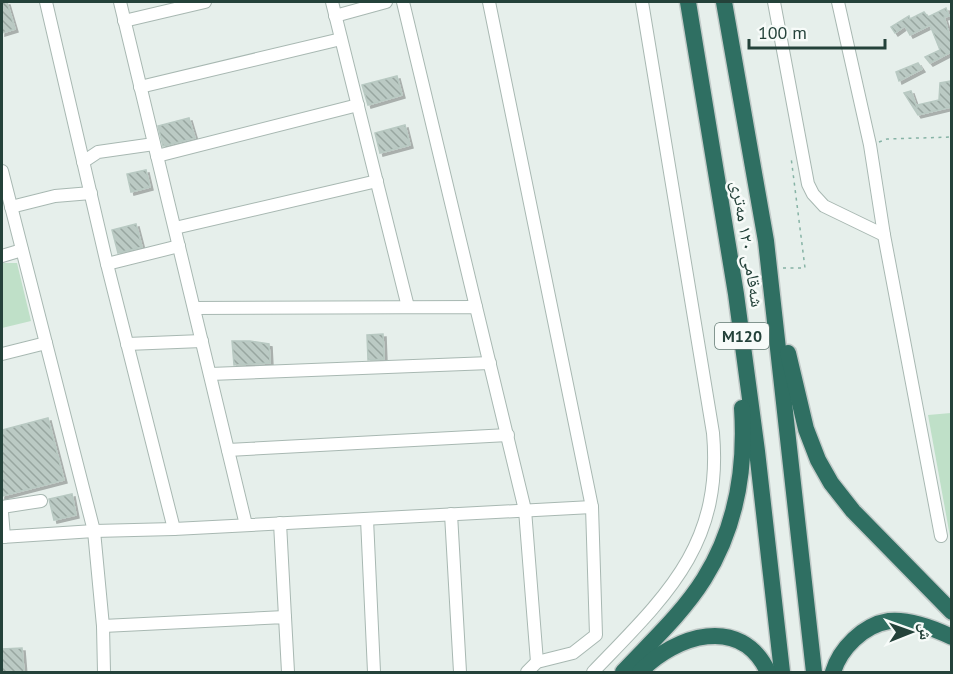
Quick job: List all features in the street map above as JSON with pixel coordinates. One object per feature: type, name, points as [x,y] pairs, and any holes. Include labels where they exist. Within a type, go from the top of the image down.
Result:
[{"type":"highway","name":"شەقامی ١٢٠ مەتری","points":[[688,2],[736,294],[783,672]]},
{"type":"highway","name":"شەقامی ١٢٠ مەتری","points":[[724,2],[765,241],[814,672]]},
{"type":"highway","points":[[765,241],[799,404],[818,460],[831,483],[853,511],[951,612]]},
{"type":"highway","points":[[623,672],[704,580],[726,532],[736,503],[741,474],[743,430],[736,294]]},
{"type":"highway","points":[[833,672],[837,659],[845,647],[874,626],[888,621],[906,622],[936,630],[951,637]]},
{"type":"highway","points":[[640,672],[661,654],[683,641],[706,636],[732,640],[746,645],[756,654],[768,672]]},
{"type":"street","points":[[46,2],[83,162],[174,529]]},
{"type":"street","points":[[120,2],[246,525]]},
{"type":"street","points":[[124,21],[205,2]]},
{"type":"street","points":[[332,2],[408,307]]},
{"type":"street","points":[[335,15],[386,2]]},
{"type":"street","points":[[403,2],[525,510],[537,662]]},
{"type":"street","points":[[489,2],[592,507],[596,635],[573,653],[537,662],[527,672]]},
{"type":"street","points":[[593,672],[665,595],[685,567],[707,519],[715,471],[713,433],[642,2]]},
{"type":"street","points":[[774,2],[808,184],[813,194],[824,206],[884,235]]},
{"type":"street","points":[[838,2],[870,145],[884,235],[941,536]]},
{"type":"street","points":[[140,87],[341,39]]},
{"type":"street","points":[[83,162],[98,152],[155,150],[358,105]]},
{"type":"street","points":[[2,171],[4,187],[94,531],[103,626],[104,672]]},
{"type":"street","points":[[174,228],[377,181]]},
{"type":"street","points":[[11,207],[55,196],[91,193]]},
{"type":"street","points":[[108,264],[179,246]]},
{"type":"street","points":[[2,256],[22,250]]},
{"type":"street","points":[[194,308],[476,307]]},
{"type":"street","points":[[128,344],[202,340]]},
{"type":"street","points":[[2,354],[46,342]]},
{"type":"street","points":[[210,374],[490,363]]},
{"type":"street","points":[[228,450],[508,435]]},
{"type":"street","points":[[41,501],[2,509],[3,537],[592,507]]},
{"type":"street","points":[[451,514],[460,672]]},
{"type":"street","points":[[367,519],[374,672]]},
{"type":"street","points":[[280,524],[288,672]]},
{"type":"street","points":[[103,626],[285,617]]},
{"type":"path","points":[[870,145],[887,140],[951,137]]},
{"type":"path","points":[[783,268],[805,268],[791,155]]},
{"type":"green space","points":[[2,263],[17,263],[31,321],[2,328]]},
{"type":"green space","points":[[952,413],[951,542],[928,415]]},
{"type":"building","points":[[2,2],[7,2],[15,29],[2,33]]},
{"type":"building","points":[[946,8],[949,16],[944,17],[951,40],[951,52],[930,63],[925,57],[940,50],[930,25],[910,35],[905,26],[895,33],[891,27],[909,16],[910,19],[924,12],[928,17]]},
{"type":"building","points":[[918,63],[922,69],[899,81],[896,72]]},
{"type":"building","points":[[397,76],[402,95],[368,105],[362,85]]},
{"type":"building","points":[[951,81],[951,107],[918,115],[904,93],[911,91],[917,108],[917,105],[939,100],[940,83]]},
{"type":"building","points":[[189,118],[195,138],[163,146],[158,126]]},
{"type":"building","points":[[405,125],[410,145],[380,153],[375,133]]},
{"type":"building","points":[[146,170],[150,187],[131,192],[127,174]]},
{"type":"building","points":[[136,224],[142,247],[118,253],[112,230]]},
{"type":"building","points":[[383,334],[384,359],[368,360],[367,335]]},
{"type":"building","points":[[232,341],[269,344],[270,363],[234,365]]},
{"type":"building","points":[[48,418],[64,480],[2,496],[2,430]]},
{"type":"building","points":[[72,494],[76,515],[54,520],[49,499]]},
{"type":"building","points":[[22,648],[24,672],[2,672],[2,649]]}]
